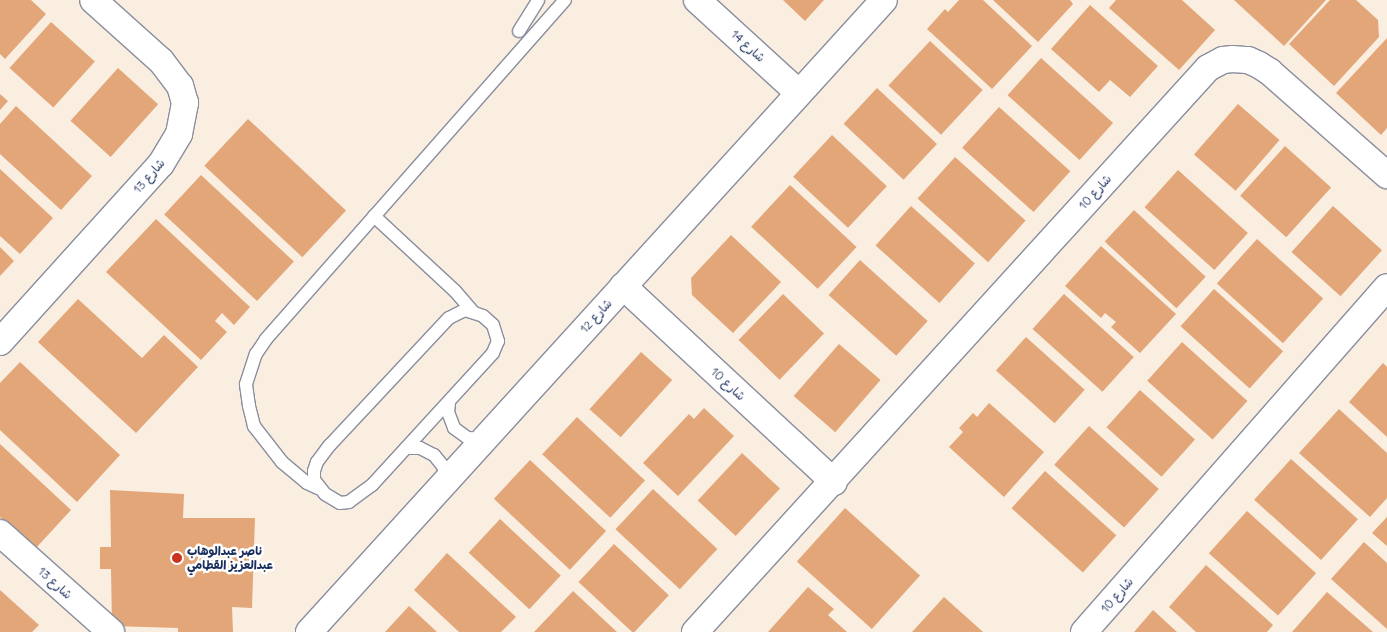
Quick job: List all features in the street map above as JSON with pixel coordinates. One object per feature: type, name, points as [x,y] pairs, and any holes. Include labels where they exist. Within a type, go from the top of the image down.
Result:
[{"type":"street","name":"شارع 13","points":[[0,342],[161,164],[179,134],[184,104],[180,86],[161,61],[93,0]]},
{"type":"street","name":"شارع 14","points":[[697,0],[799,93]]},
{"type":"street","name":"شارع 12","points":[[309,632],[884,0]]},
{"type":"street","name":"شارع 10","points":[[696,632],[834,482],[1197,78],[1216,64],[1223,60],[1248,60],[1270,72],[1387,175]]},
{"type":"street","name":"شارع 10","points":[[623,286],[834,482]]},
{"type":"street","name":"شارع 10","points":[[1084,632],[1387,287]]},
{"type":"street","name":"شارع 13","points":[[0,533],[111,632]]},
{"type":"lane","points":[[519,31],[538,0]]},
{"type":"lane","points":[[318,488],[314,480],[314,471],[317,462],[330,445],[449,318],[458,312],[473,312],[483,316],[493,325],[498,336],[496,346],[449,403],[372,485],[348,502],[333,500],[296,474],[265,442],[254,426],[248,406],[246,384],[256,354],[266,339],[565,0]]},
{"type":"lane","points":[[374,216],[455,291],[473,312]]},
{"type":"lane","points":[[449,403],[448,412],[454,428],[468,438],[485,439]]},
{"type":"lane","points":[[406,448],[420,448],[434,455],[443,466],[447,480]]},
{"type":"building","points":[[0,0],[31,0],[46,14],[5,59],[0,54]]},
{"type":"building","points":[[783,0],[824,0],[805,21]]},
{"type":"building","points":[[959,0],[983,0],[1032,46],[992,89],[927,29],[945,9],[948,12]]},
{"type":"building","points":[[993,0],[1070,0],[1073,4],[1038,42]]},
{"type":"building","points":[[1116,0],[1182,0],[1215,30],[1179,70],[1109,8]]},
{"type":"building","points":[[1234,0],[1326,0],[1284,46]]},
{"type":"building","points":[[1330,0],[1356,0],[1378,20],[1379,37],[1334,86],[1289,44]]},
{"type":"building","points":[[1090,5],[1158,66],[1130,97],[1110,80],[1099,92],[1051,49]]},
{"type":"building","points":[[51,22],[95,61],[53,108],[10,68]]},
{"type":"building","points":[[1387,38],[1387,128],[1381,135],[1336,93]]},
{"type":"building","points":[[930,41],[983,90],[941,135],[888,86]]},
{"type":"building","points":[[1041,58],[1113,123],[1080,160],[1008,95]]},
{"type":"building","points":[[118,68],[158,104],[111,157],[70,121]]},
{"type":"building","points":[[877,88],[937,144],[904,180],[844,124]]},
{"type":"building","points":[[0,94],[8,101],[0,110]]},
{"type":"building","points":[[1238,104],[1280,140],[1236,191],[1194,155]]},
{"type":"building","points":[[16,106],[92,176],[61,210],[0,154],[0,124]]},
{"type":"building","points":[[999,107],[1070,171],[1034,212],[962,148]]},
{"type":"building","points":[[248,119],[346,210],[302,257],[204,166]]},
{"type":"building","points":[[832,135],[887,186],[848,228],[793,177]]},
{"type":"building","points":[[1285,146],[1331,187],[1286,237],[1240,196]]},
{"type":"building","points":[[955,157],[1026,221],[988,262],[918,199]]},
{"type":"building","points":[[0,169],[53,218],[20,254],[0,236]]},
{"type":"building","points":[[1178,170],[1248,233],[1214,270],[1145,207]]},
{"type":"building","points":[[201,175],[294,262],[257,301],[164,214]]},
{"type":"building","points":[[790,185],[857,247],[818,289],[751,227]]},
{"type":"building","points":[[911,206],[975,264],[939,303],[876,245]]},
{"type":"building","points":[[1333,206],[1382,250],[1341,296],[1292,252]]},
{"type":"building","points":[[1134,210],[1206,277],[1176,308],[1105,241]]},
{"type":"building","points":[[156,219],[250,307],[234,325],[222,313],[215,321],[227,332],[201,360],[106,272]]},
{"type":"building","points":[[731,235],[781,282],[733,333],[692,295],[691,278]]},
{"type":"building","points":[[1257,239],[1323,299],[1283,343],[1217,284]]},
{"type":"building","points":[[1101,246],[1176,314],[1140,353],[1111,327],[1116,322],[1105,313],[1101,318],[1065,286]]},
{"type":"building","points":[[0,247],[14,261],[0,276]]},
{"type":"building","points":[[860,260],[928,321],[896,356],[829,295]]},
{"type":"building","points":[[1214,289],[1283,351],[1250,388],[1181,326]]},
{"type":"building","points":[[783,294],[824,334],[780,380],[739,340]]},
{"type":"building","points":[[1064,294],[1134,357],[1102,392],[1033,329]]},
{"type":"building","points":[[78,299],[142,358],[164,335],[198,367],[136,433],[38,342]]},
{"type":"building","points":[[1026,337],[1085,390],[1055,423],[996,370]]},
{"type":"building","points":[[1182,342],[1247,401],[1213,440],[1147,381]]},
{"type":"building","points":[[839,344],[881,380],[835,432],[794,396]]},
{"type":"building","points":[[641,352],[672,380],[621,437],[589,409]]},
{"type":"building","points":[[20,362],[120,455],[77,502],[0,430],[0,383]]},
{"type":"building","points":[[1383,363],[1387,367],[1387,437],[1349,402]]},
{"type":"building","points":[[1140,390],[1195,440],[1162,477],[1107,427]]},
{"type":"building","points":[[989,403],[1044,452],[1004,497],[949,447],[963,432],[959,428],[973,413],[977,417]]},
{"type":"building","points":[[704,408],[734,436],[678,496],[643,463],[689,414],[694,419]]},
{"type":"building","points":[[1339,409],[1387,453],[1387,498],[1370,517],[1299,453]]},
{"type":"building","points":[[577,417],[645,480],[610,518],[542,454]]},
{"type":"building","points":[[1089,426],[1159,489],[1124,528],[1054,465]]},
{"type":"building","points":[[0,444],[71,510],[35,549],[0,517]]},
{"type":"building","points":[[742,453],[780,488],[736,536],[698,501]]},
{"type":"building","points":[[1291,459],[1358,519],[1321,560],[1254,500]]},
{"type":"building","points":[[530,460],[606,531],[570,570],[494,499]]},
{"type":"building","points":[[1045,471],[1116,535],[1083,572],[1012,508]]},
{"type":"building","points":[[653,489],[717,549],[680,589],[615,529]]},
{"type":"building","name":"ناصر عبدالوهاب عبدالعزيز القطامي","points":[[110,490],[184,494],[183,518],[255,518],[252,608],[232,607],[233,632],[178,632],[178,628],[112,626],[111,569],[100,569],[100,547],[111,547]]},
{"type":"building","points":[[845,508],[920,576],[872,629],[797,562]]},
{"type":"building","points":[[1247,511],[1316,573],[1278,616],[1209,553]]},
{"type":"building","points":[[1387,517],[1387,546],[1372,533]]},
{"type":"building","points":[[500,519],[561,576],[529,609],[469,553]]},
{"type":"building","points":[[1364,542],[1387,563],[1387,629],[1331,579]]},
{"type":"building","points":[[614,544],[669,595],[634,632],[632,632],[579,582]]},
{"type":"building","points":[[447,553],[516,617],[501,632],[459,632],[414,590]]},
{"type":"building","points":[[1206,565],[1273,625],[1267,632],[1196,632],[1169,607]]},
{"type":"building","points":[[808,587],[834,609],[828,615],[847,632],[768,632]]},
{"type":"building","points":[[0,590],[39,625],[32,632],[0,632]]},
{"type":"building","points":[[573,591],[617,632],[534,632]]},
{"type":"building","points":[[1327,592],[1373,632],[1292,632]]},
{"type":"building","points":[[944,597],[983,632],[912,632]]},
{"type":"building","points":[[409,606],[437,632],[385,632]]},
{"type":"building","points":[[1153,610],[1177,632],[1134,632]]},
{"type":"place","name":"ناصر عبدالوهاب عبدالعزيز القطامي","points":[[177,558]]}]
